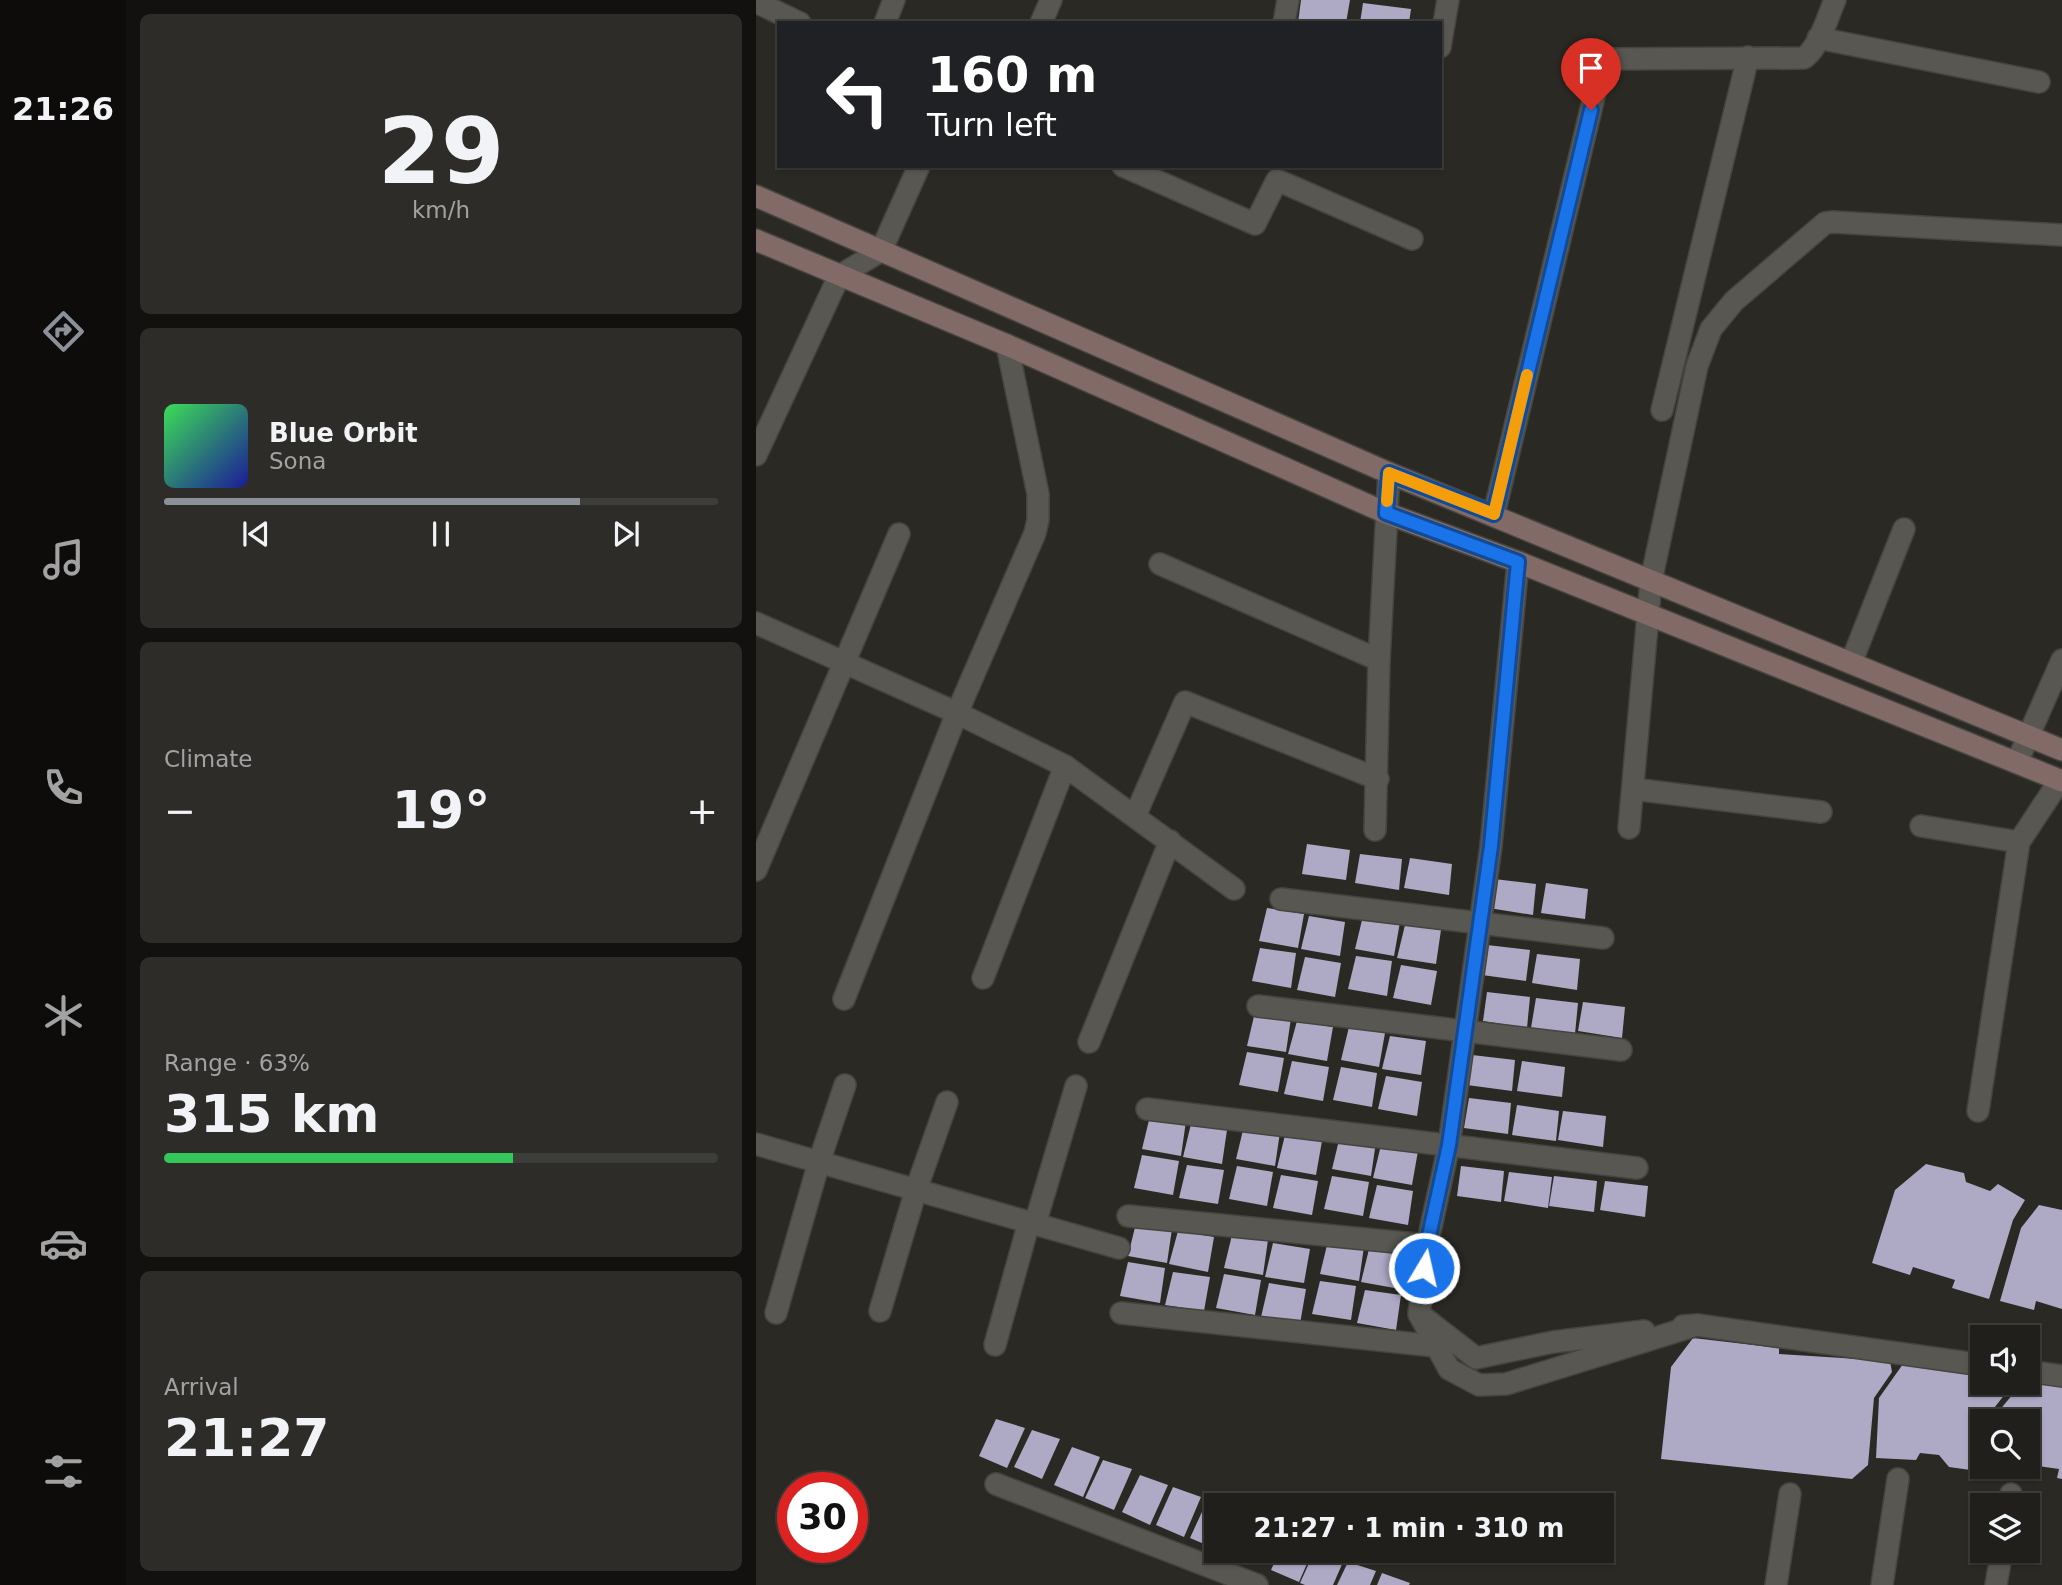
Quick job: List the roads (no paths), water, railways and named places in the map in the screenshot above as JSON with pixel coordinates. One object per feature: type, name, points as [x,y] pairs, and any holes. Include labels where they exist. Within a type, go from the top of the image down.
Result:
[{"type":"street","points":[[886,21],[894,0]]},
{"type":"street","points":[[1042,21],[1051,0]]},
{"type":"street","points":[[1284,21],[1288,0]]},
{"type":"street","points":[[1442,35],[1448,0]]},
{"type":"street","points":[[1494,514],[1603,59],[1804,58],[1818,38],[1835,0]]},
{"type":"street","points":[[756,2],[796,21]]},
{"type":"street","points":[[1818,38],[2039,82]]},
{"type":"street","points":[[1662,410],[1748,57]]},
{"type":"street","points":[[756,455],[839,276],[881,251],[918,168]]},
{"type":"street","points":[[1127,168],[1255,225],[1277,180],[1412,239]]},
{"type":"street","points":[[756,196],[1389,473],[2062,750]]},
{"type":"street","points":[[1629,828],[1646,613],[1651,581],[1697,366],[1711,329],[1734,301],[1822,226],[1833,222],[2062,235]]},
{"type":"street","points":[[756,240],[1007,345],[1386,513],[1518,562],[2061,780],[2019,842],[1978,1111]]},
{"type":"street","points":[[844,999],[957,713],[1035,533],[1038,494],[1007,345]]},
{"type":"street","points":[[1375,830],[1379,660],[1389,473]]},
{"type":"street","points":[[1851,663],[1904,529]]},
{"type":"street","points":[[756,870],[899,534]]},
{"type":"street","points":[[1518,562],[1491,846],[1449,1145],[1427,1245],[1419,1314],[1450,1369],[1479,1385],[1506,1384],[1696,1325]]},
{"type":"street","points":[[1160,564],[1379,660]]},
{"type":"street","points":[[756,622],[957,713],[1065,766],[1234,889]]},
{"type":"street","points":[[2017,762],[2062,660]]},
{"type":"street","points":[[1135,816],[1185,702],[1378,779]]},
{"type":"street","points":[[983,978],[1065,766]]},
{"type":"street","points":[[1633,789],[1821,812]]},
{"type":"street","points":[[1921,826],[2019,842]]},
{"type":"street","points":[[1089,1042],[1170,841]]},
{"type":"street","points":[[1281,899],[1603,938]]},
{"type":"street","points":[[1258,1006],[1621,1049]]},
{"type":"street","points":[[776,1313],[819,1162],[845,1085]]},
{"type":"street","points":[[995,1345],[1076,1086]]},
{"type":"street","points":[[880,1311],[916,1190],[947,1102]]},
{"type":"street","points":[[1147,1110],[1637,1168]]},
{"type":"street","points":[[756,1144],[1119,1248]]},
{"type":"street","points":[[1128,1216],[1427,1245]]},
{"type":"street","points":[[1121,1313],[1435,1346]]},
{"type":"street","points":[[1419,1314],[1476,1358],[1553,1342],[1696,1325],[1970,1363]]},
{"type":"street","points":[[2040,1373],[2062,1376]]},
{"type":"street","points":[[1882,1585],[1898,1479]]},
{"type":"street","points":[[996,1483],[1257,1585]]},
{"type":"street","points":[[1776,1585],[1790,1494]]},
{"type":"street","points":[[1996,1585],[1999,1563]]}]
